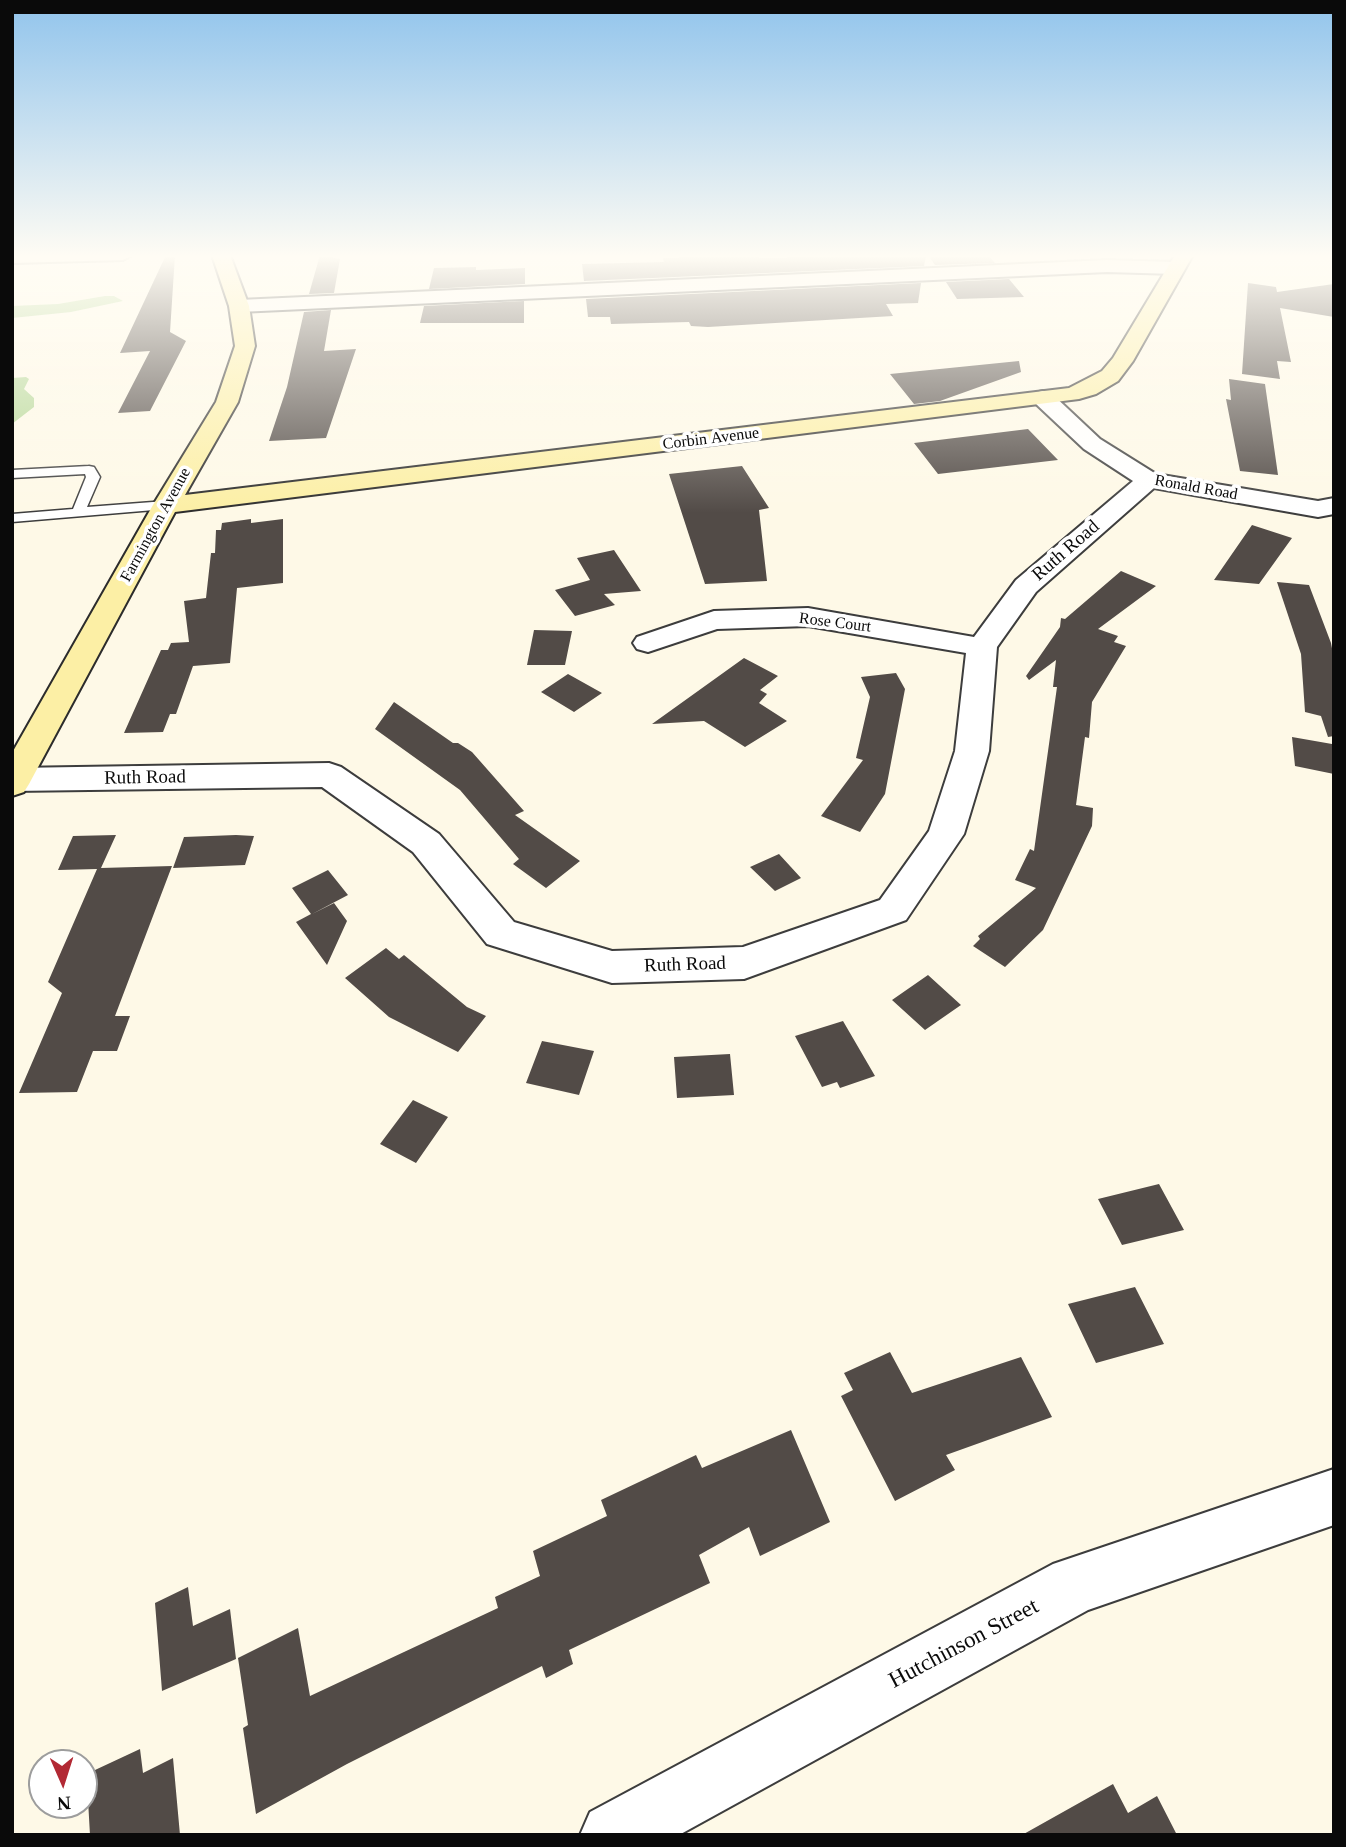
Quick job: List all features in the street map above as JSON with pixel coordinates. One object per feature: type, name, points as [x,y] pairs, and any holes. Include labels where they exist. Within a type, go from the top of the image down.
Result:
[{"type":"main road","name":"Farmington Avenue","points":[[13,782],[166,506],[227,402],[244,341]]},
{"type":"main road","name":"Corbin Avenue","points":[[166,506],[1043,398],[1088,389],[1110,376],[1134,341]]},
{"type":"street","name":"Ronald Road","points":[[1043,398],[1091,444],[1149,480],[1326,508]]},
{"type":"street","name":"Ruth Road","points":[[13,782],[329,775],[426,843],[501,933],[612,967],[744,963],[893,910],[946,834],[972,751],[982,647],[1026,586],[1149,480]]},
{"type":"street","points":[[1326,508],[1334,531]]},
{"type":"street","name":"Rose Court","points":[[648,643],[714,620],[808,617],[982,647]]},
{"type":"street","name":"Hutchinson Street","points":[[613,1835],[1074,1585],[1334,1497]]},
{"type":"lane","points":[[12,474],[89,470],[93,477],[78,513]]},
{"type":"lane","points":[[17,521],[166,506]]},
{"type":"green space","points":[[12,378],[29,379],[24,389],[34,398],[34,407],[12,424]]},
{"type":"building","points":[[126,341],[186,341],[150,411],[118,413],[150,351],[120,353]]},
{"type":"building","points":[[297,341],[326,341],[324,351],[356,349],[326,438],[269,441],[287,387]]},
{"type":"building","points":[[1244,341],[1287,341],[1291,362],[1277,361],[1280,379],[1242,374]]},
{"type":"building","points":[[1019,361],[1021,372],[940,401],[914,404],[890,374]]},
{"type":"building","points":[[1229,379],[1265,384],[1278,475],[1240,471],[1226,399],[1231,400]]},
{"type":"building","points":[[1028,429],[1058,460],[938,474],[914,443]]},
{"type":"building","points":[[742,466],[769,508],[759,510],[767,581],[705,584],[669,474]]},
{"type":"building","points":[[251,519],[251,523],[283,519],[283,583],[237,588],[230,663],[193,666],[176,714],[170,714],[163,732],[124,733],[161,650],[168,650],[171,643],[189,642],[184,601],[206,598],[211,553],[215,553],[216,530],[221,530],[222,523]]},
{"type":"building","points":[[1252,525],[1292,538],[1259,584],[1214,580]]},
{"type":"building","points":[[614,550],[641,591],[604,594],[615,605],[575,616],[555,590],[590,580],[577,558]]},
{"type":"building","points":[[1121,571],[1156,586],[1098,629],[1118,636],[1114,642],[1126,646],[1092,702],[1089,738],[1085,737],[1076,805],[1093,808],[1092,826],[1043,930],[1005,967],[973,946],[980,939],[978,936],[1036,888],[1015,880],[1030,849],[1034,851],[1057,687],[1053,687],[1056,660],[1029,680],[1026,676],[1060,627],[1061,618],[1065,619]]},
{"type":"building","points":[[1277,582],[1309,585],[1331,643],[1334,659],[1334,736],[1328,737],[1321,716],[1305,712],[1301,654]]},
{"type":"building","points":[[534,630],[572,631],[565,665],[527,665]]},
{"type":"building","points":[[744,658],[778,676],[760,690],[767,694],[759,703],[787,721],[745,747],[704,721],[652,724]]},
{"type":"building","points":[[896,673],[905,689],[885,794],[860,832],[821,816],[863,760],[856,758],[870,697],[861,677]]},
{"type":"building","points":[[568,674],[602,693],[574,712],[541,692]]},
{"type":"building","points":[[394,702],[453,743],[458,743],[472,752],[524,811],[515,815],[580,861],[546,888],[513,864],[519,859],[460,790],[375,729]]},
{"type":"building","points":[[1292,737],[1332,744],[1334,774],[1295,766]]},
{"type":"building","points":[[116,835],[101,868],[172,866],[115,1016],[130,1016],[117,1051],[93,1051],[77,1092],[19,1093],[62,993],[48,982],[97,869],[58,870],[73,836]]},
{"type":"building","points":[[254,836],[245,865],[173,868],[184,837]]},
{"type":"building","points":[[779,854],[801,878],[775,891],[750,867]]},
{"type":"building","points":[[328,870],[348,895],[312,914],[334,903],[347,921],[327,965],[296,922],[311,914],[292,888]]},
{"type":"building","points":[[386,948],[399,959],[404,955],[467,1007],[486,1016],[458,1052],[389,1017],[345,978]]},
{"type":"building","points":[[928,975],[961,1005],[925,1030],[892,1000]]},
{"type":"building","points":[[843,1021],[875,1076],[840,1088],[837,1082],[822,1087],[795,1036]]},
{"type":"building","points":[[542,1041],[594,1051],[579,1095],[526,1083]]},
{"type":"building","points":[[730,1054],[734,1095],[677,1098],[674,1057]]},
{"type":"building","points":[[413,1100],[448,1117],[416,1163],[380,1144]]},
{"type":"building","points":[[1159,1184],[1184,1230],[1122,1245],[1098,1199]]},
{"type":"building","points":[[1135,1287],[1164,1344],[1096,1363],[1068,1304]]},
{"type":"building","points":[[890,1352],[912,1393],[1021,1357],[1052,1417],[946,1455],[955,1470],[895,1501],[841,1396],[853,1390],[844,1373]]},
{"type":"building","points":[[791,1430],[830,1522],[760,1556],[749,1527],[699,1555],[710,1583],[569,1650],[573,1664],[546,1678],[542,1666],[347,1764],[256,1814],[243,1728],[248,1725],[238,1658],[298,1628],[310,1696],[498,1608],[495,1597],[540,1576],[533,1551],[607,1516],[601,1500],[696,1455],[702,1468]]},
{"type":"building","points":[[188,1587],[193,1626],[230,1609],[236,1659],[162,1691],[155,1603]]},
{"type":"building","points":[[140,1749],[143,1773],[173,1758],[180,1835],[90,1835],[89,1819],[98,1819],[98,1769]]},
{"type":"building","points":[[1113,1784],[1128,1813],[1157,1796],[1177,1835],[1022,1835]]}]
